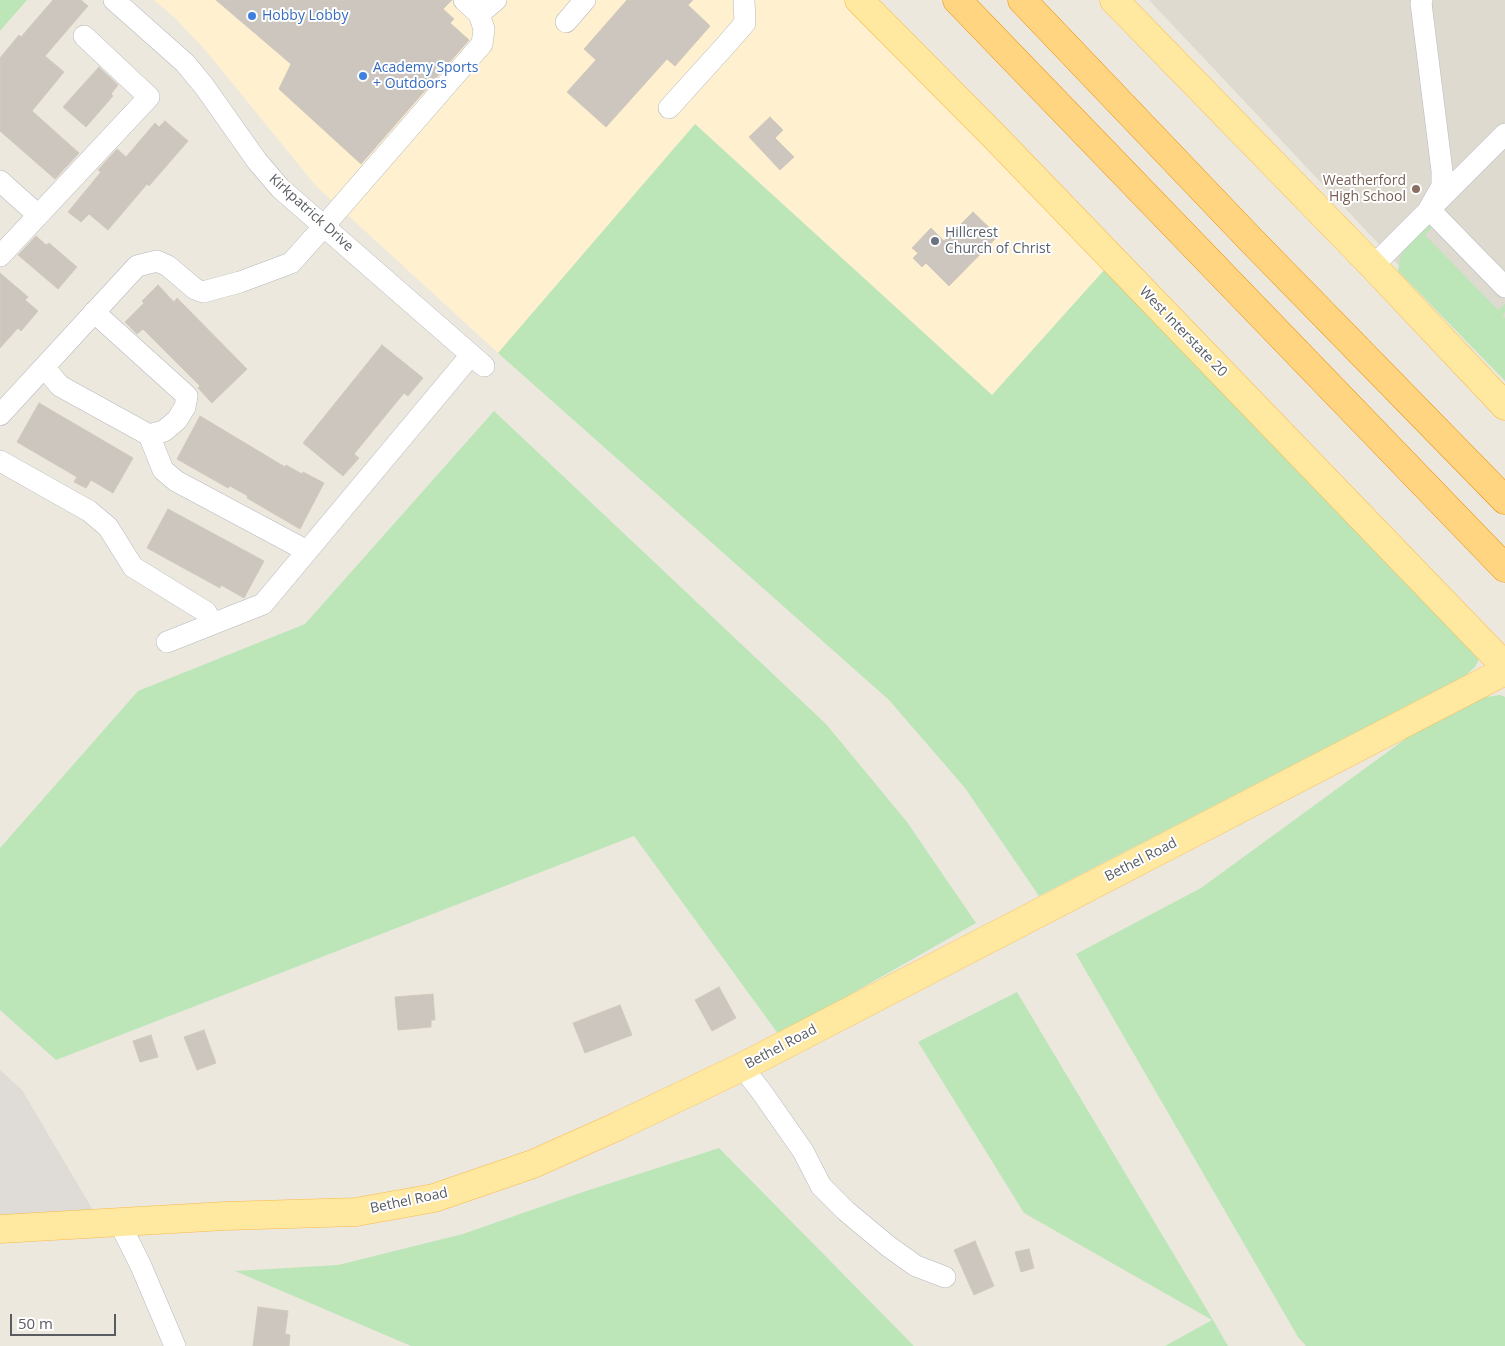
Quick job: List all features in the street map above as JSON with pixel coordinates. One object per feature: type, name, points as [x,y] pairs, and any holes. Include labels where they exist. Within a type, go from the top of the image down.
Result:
[{"type":"highway","points":[[957,0],[1505,568]]},
{"type":"highway","points":[[1022,0],[1258,247],[1505,500]]},
{"type":"main road","name":"West Interstate 20","points":[[858,0],[993,135],[1505,666]]},
{"type":"main road","points":[[1114,0],[1373,266],[1505,406]]},
{"type":"main road","name":"Bethel Road","points":[[0,1229],[225,1216],[356,1212],[434,1198],[533,1164],[742,1067],[1505,671]]},
{"type":"street","name":"Kirkpatrick Drive","points":[[114,0],[185,63],[204,86],[257,161],[280,188],[478,360],[307,551]]},
{"type":"street","points":[[0,415],[137,266],[157,261],[168,266],[195,289],[203,292],[240,282],[291,263],[482,44],[484,29],[471,7],[496,0]]},
{"type":"street","points":[[566,22],[585,0]]},
{"type":"street","points":[[669,108],[745,23],[744,0]]},
{"type":"street","points":[[1422,0],[1442,170],[1442,186],[1429,209]]},
{"type":"street","points":[[0,256],[149,97],[84,36]]},
{"type":"street","points":[[1373,266],[1505,134]]},
{"type":"street","points":[[0,181],[38,215]]},
{"type":"street","points":[[1429,209],[1505,288]]},
{"type":"street","points":[[94,312],[187,396],[185,407],[177,420],[164,431],[149,435]]},
{"type":"street","points":[[44,367],[60,386],[149,435],[162,470],[176,481],[307,551],[263,604],[167,642]]},
{"type":"street","points":[[0,461],[89,511],[108,527],[133,567],[206,612],[212,624]]},
{"type":"street","points":[[742,1067],[803,1152],[821,1186],[846,1211],[888,1246],[916,1266],[945,1277]]},
{"type":"street","points":[[119,1222],[157,1302],[174,1346]]},
{"type":"shaded area","points":[[154,0],[847,0],[1106,268],[992,395],[695,124],[498,353],[316,186],[207,52],[174,17]]},
{"type":"shaded area","name":"Weatherford High School","points":[[1149,0],[1505,0],[1505,378]]},
{"type":"shaded area","points":[[0,1070],[22,1090],[94,1212],[0,1217]]},
{"type":"green space","points":[[0,0],[27,0],[0,31]]},
{"type":"green space","points":[[695,124],[992,395],[1106,268],[1477,652],[1479,659],[1475,667],[1465,676],[1039,896],[965,788],[889,700],[498,353]]},
{"type":"green space","points":[[1430,222],[1433,226],[1425,235],[1498,310],[1505,304],[1505,312],[1502,315],[1505,318],[1505,381],[1398,271],[1400,257],[1408,243]]},
{"type":"green space","points":[[494,411],[826,724],[907,822],[976,923],[779,1035],[634,836],[56,1060],[0,1010],[0,848],[138,691],[305,624]]},
{"type":"green space","points":[[1500,695],[1505,697],[1505,1346],[1306,1346],[1298,1337],[1076,954],[1201,888],[1419,729],[1479,698]]},
{"type":"green space","points":[[1017,992],[1228,1346],[1165,1346],[1212,1320],[1024,1213],[918,1042]]},
{"type":"green space","points":[[719,1148],[914,1346],[411,1346],[235,1271],[338,1265],[463,1234],[580,1193]]},
{"type":"building","points":[[53,0],[81,0],[88,6],[45,56],[64,72],[32,111],[79,153],[55,179],[0,131],[0,58]]},
{"type":"building","name":"Academy Sports + Outdoors","points":[[216,0],[452,0],[443,9],[454,19],[450,23],[469,40],[361,164],[279,89],[291,64]]},
{"type":"building","points":[[627,0],[693,0],[688,5],[710,26],[675,66],[667,59],[606,127],[567,92],[596,60],[584,49]]},
{"type":"building","points":[[99,67],[118,85],[111,94],[113,96],[86,127],[63,107]]},
{"type":"building","points":[[770,117],[783,130],[775,138],[794,157],[780,170],[749,137]]},
{"type":"building","points":[[165,121],[188,141],[149,186],[147,184],[108,230],[89,214],[81,222],[68,212],[101,172],[98,170],[117,149],[126,157],[155,123],[159,127]]},
{"type":"building","points":[[973,212],[998,236],[949,286],[926,263],[922,267],[913,258],[918,253],[912,248],[931,228],[944,241]]},
{"type":"building","points":[[36,236],[46,245],[49,243],[77,267],[58,289],[18,255]]},
{"type":"building","points":[[0,273],[28,297],[25,300],[38,311],[21,331],[18,328],[0,348]]},
{"type":"building","points":[[158,285],[174,302],[177,298],[247,369],[212,403],[198,388],[200,386],[143,329],[137,334],[125,322],[144,303],[142,301]]},
{"type":"building","points":[[382,345],[423,378],[408,396],[404,393],[354,454],[359,458],[343,476],[303,443]]},
{"type":"building","points":[[39,403],[133,458],[113,493],[91,480],[86,488],[74,482],[77,477],[17,442]]},
{"type":"building","points":[[200,416],[285,467],[286,465],[324,483],[300,529],[247,498],[248,496],[230,486],[228,488],[177,459]]},
{"type":"building","points":[[168,509],[264,561],[244,598],[221,585],[220,588],[147,548]]},
{"type":"building","points":[[719,987],[736,1018],[712,1031],[695,1000]]},
{"type":"building","points":[[433,994],[435,1020],[431,1020],[431,1027],[398,1030],[395,997]]},
{"type":"building","points":[[620,1005],[632,1035],[585,1053],[573,1023]]},
{"type":"building","points":[[204,1030],[216,1063],[197,1070],[184,1037]]},
{"type":"building","points":[[151,1035],[158,1057],[140,1062],[133,1041]]},
{"type":"building","points":[[975,1241],[994,1286],[974,1295],[954,1250]]},
{"type":"building","points":[[1029,1249],[1034,1268],[1021,1272],[1015,1252]]},
{"type":"building","points":[[258,1307],[288,1311],[285,1334],[290,1335],[289,1346],[253,1346]]},
{"type":"place","name":"Hobby Lobby","points":[[252,16]]},
{"type":"place","name":"Academy Sports + Outdoors","points":[[363,76]]},
{"type":"place","name":"Weatherford High School","points":[[1416,189]]},
{"type":"place","name":"Hillcrest Church of Christ","points":[[935,241]]}]
